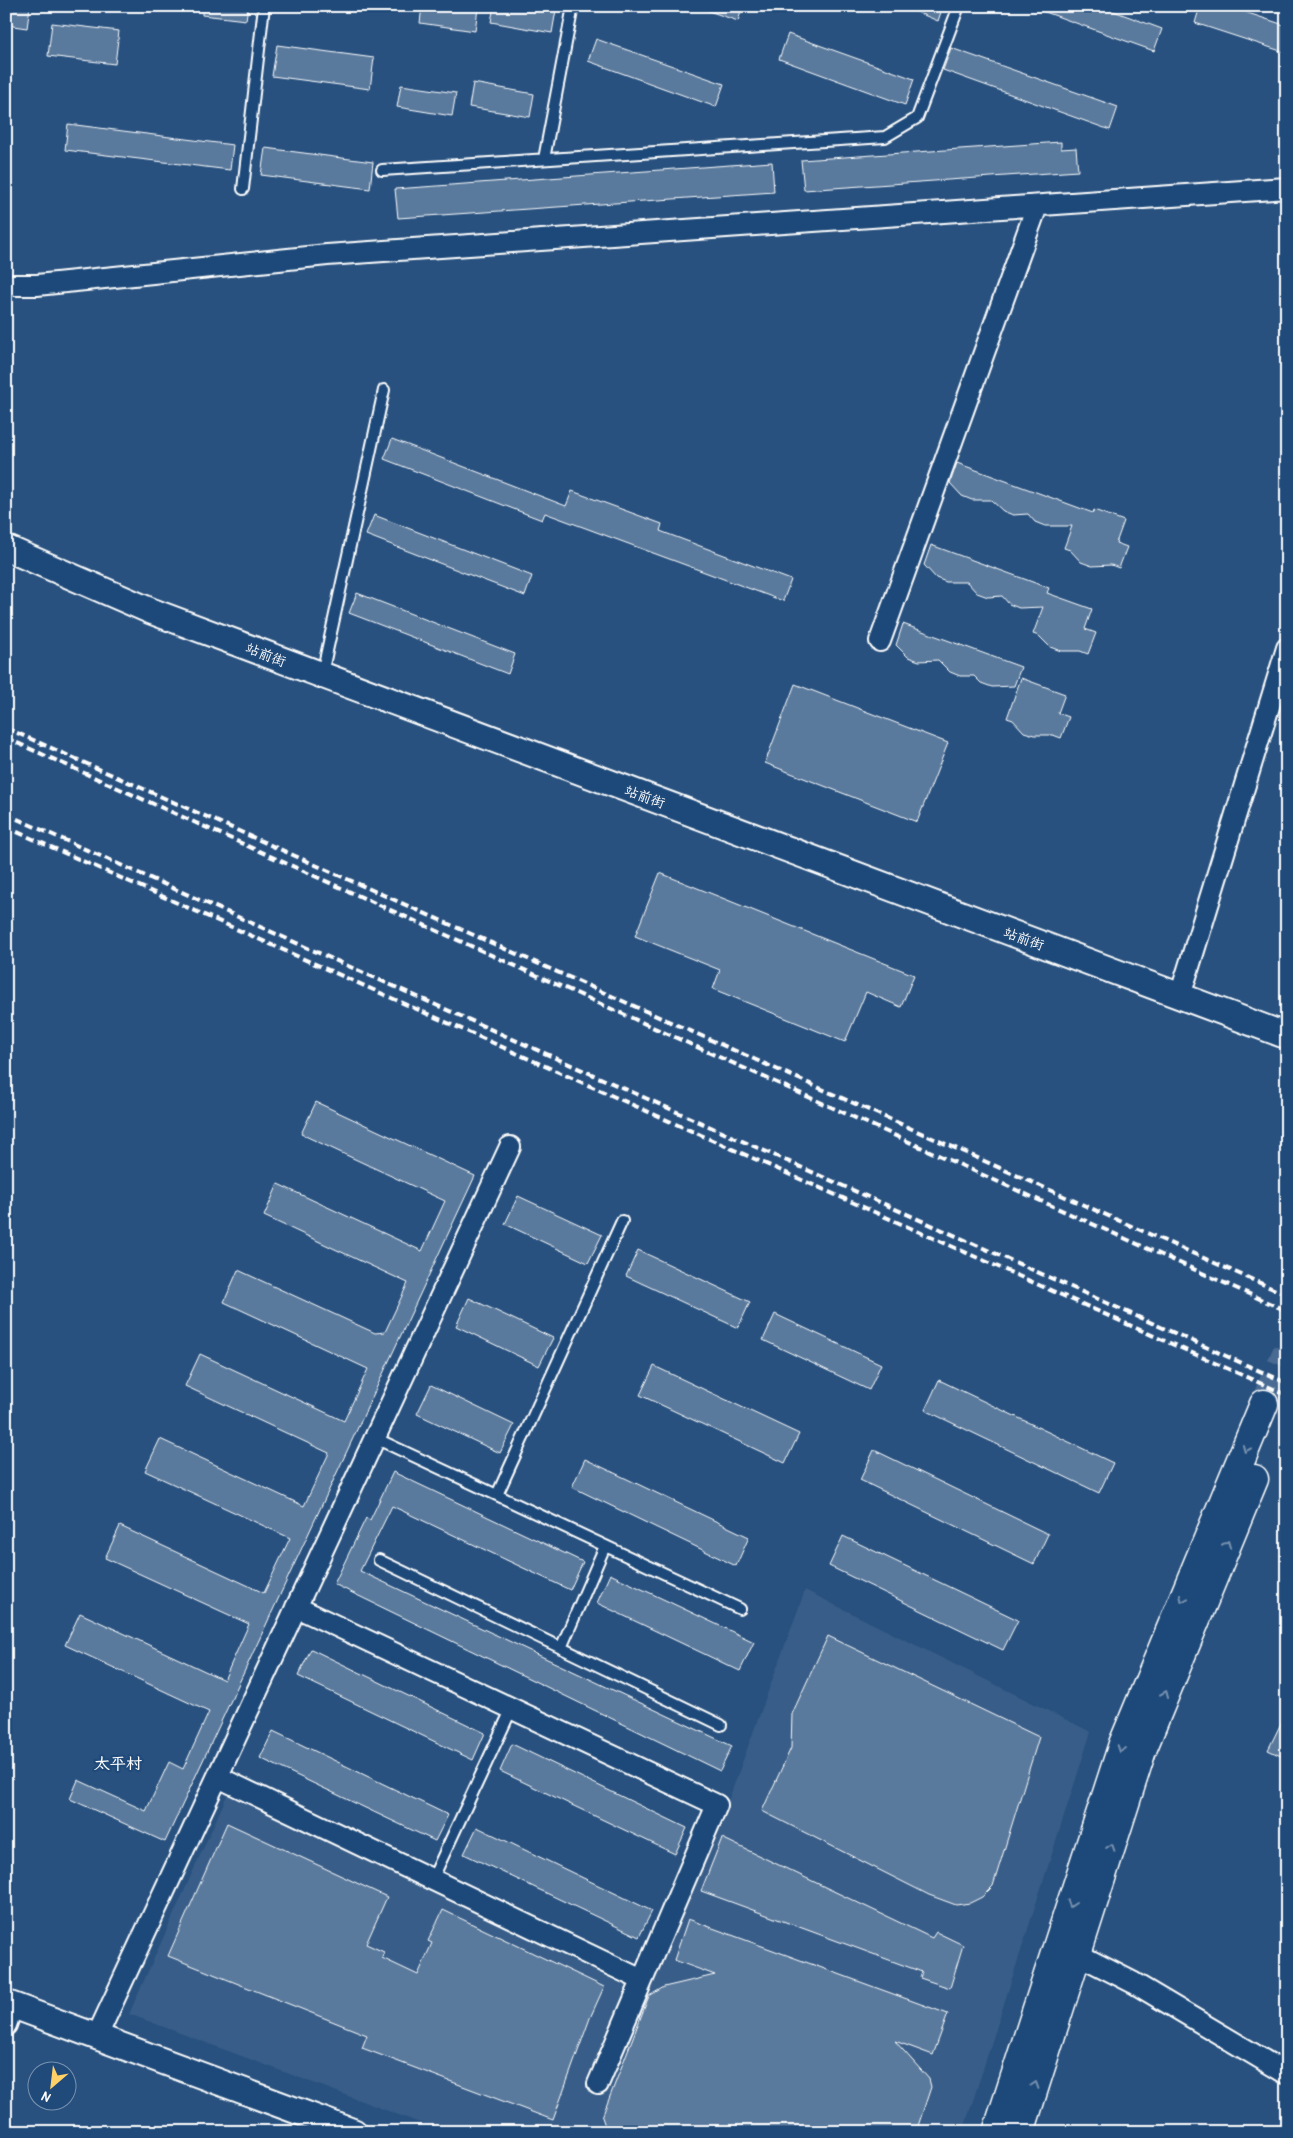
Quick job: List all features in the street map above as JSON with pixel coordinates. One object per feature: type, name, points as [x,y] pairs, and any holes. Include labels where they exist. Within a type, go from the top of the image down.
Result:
[{"type":"main road","points":[[997,2132],[1123,1744],[1273,1407],[1142,1750],[1020,2132]]},
{"type":"street","points":[[6,285],[37,285],[327,255],[1287,188]]},
{"type":"street","points":[[880,641],[1036,206]]},
{"type":"street","name":"站前街","points":[[6,548],[150,611],[1287,1036]]},
{"type":"street","points":[[1180,996],[1287,648]]},
{"type":"street","points":[[97,2036],[510,1147]]},
{"type":"street","points":[[296,1607],[717,1805],[598,2084]]},
{"type":"street","points":[[218,1777],[642,1980]]},
{"type":"street","points":[[1077,1954],[1134,1983],[1287,2074]]},
{"type":"street","points":[[9,2011],[97,2036],[354,2132]]},
{"type":"lane","points":[[243,189],[264,6]]},
{"type":"lane","points":[[544,159],[573,6]]},
{"type":"lane","points":[[382,170],[885,137],[918,118],[959,6]]},
{"type":"lane","points":[[322,675],[384,390]]},
{"type":"lane","points":[[497,1495],[622,1221]]},
{"type":"lane","points":[[375,1438],[740,1609]]},
{"type":"lane","points":[[561,1648],[606,1546]]},
{"type":"lane","points":[[379,1560],[721,1725]]},
{"type":"lane","points":[[432,1880],[512,1708]]},
{"type":"shaded area","points":[[805,1590],[1091,1732],[963,2132],[444,2132],[129,2014],[228,1793],[642,1994],[723,1815]]},
{"type":"building","points":[[6,6],[30,6],[27,28],[6,25]]},
{"type":"building","points":[[202,6],[248,6],[246,20],[202,15]]},
{"type":"building","points":[[422,6],[478,8],[475,31],[420,23]]},
{"type":"building","points":[[494,6],[537,6],[556,10],[552,33],[491,22]]},
{"type":"building","points":[[700,6],[743,6],[738,21],[700,8]]},
{"type":"building","points":[[902,6],[943,6],[938,21]]},
{"type":"building","points":[[1034,6],[1100,6],[1162,29],[1154,51],[1034,8]]},
{"type":"building","points":[[1200,6],[1227,6],[1287,26],[1287,53],[1195,23]]},
{"type":"building","points":[[52,23],[119,31],[115,64],[48,56]]},
{"type":"building","points":[[788,34],[914,79],[905,105],[779,59]]},
{"type":"building","points":[[596,39],[724,84],[716,107],[588,61]]},
{"type":"building","points":[[277,45],[374,58],[370,89],[272,76]]},
{"type":"building","points":[[951,48],[1118,107],[1110,130],[943,70]]},
{"type":"building","points":[[473,83],[534,94],[530,117],[469,107]]},
{"type":"building","points":[[401,85],[456,93],[452,116],[397,107]]},
{"type":"building","points":[[68,124],[233,145],[230,170],[65,150]]},
{"type":"building","points":[[1061,142],[1061,149],[1076,148],[1078,171],[804,190],[801,160]]},
{"type":"building","points":[[265,148],[373,162],[370,189],[261,175]]},
{"type":"building","points":[[772,162],[774,192],[398,218],[395,189]]},
{"type":"building","points":[[392,439],[566,506],[572,491],[662,524],[660,531],[791,580],[783,601],[545,513],[542,520],[384,459]]},
{"type":"building","points":[[957,463],[1093,513],[1094,510],[1124,521],[1116,543],[1127,547],[1119,568],[1111,565],[1092,566],[1081,562],[1070,550],[1064,548],[1072,526],[1045,526],[1035,522],[1028,514],[1013,515],[1003,511],[991,500],[972,500],[962,496],[950,483]]},
{"type":"building","points":[[374,515],[532,576],[525,596],[366,535]]},
{"type":"building","points":[[931,545],[1049,588],[1047,593],[1092,609],[1085,629],[1096,633],[1088,654],[1080,651],[1061,651],[1050,647],[1039,636],[1033,634],[1043,607],[1019,608],[1009,604],[1002,596],[988,597],[977,593],[967,582],[946,582],[936,578],[924,565]]},
{"type":"building","points":[[357,593],[515,654],[508,674],[349,613]]},
{"type":"building","points":[[903,624],[1021,667],[1014,686],[992,687],[981,683],[974,676],[960,676],[950,672],[938,660],[919,661],[908,657],[896,645]]},
{"type":"building","points":[[1021,678],[1065,694],[1058,713],[1069,717],[1061,738],[1053,735],[1034,735],[1024,732],[1013,720],[1007,718]]},
{"type":"building","points":[[795,684],[948,743],[917,822],[765,763]]},
{"type":"building","points":[[660,873],[914,975],[901,1007],[866,992],[845,1042],[713,989],[720,970],[635,936]]},
{"type":"building","points":[[316,1102],[475,1176],[165,1842],[70,1799],[78,1780],[146,1811],[169,1762],[183,1769],[209,1712],[65,1645],[80,1613],[224,1680],[249,1624],[105,1558],[120,1526],[264,1593],[290,1538],[145,1471],[160,1439],[304,1506],[329,1453],[185,1386],[200,1354],[344,1421],[368,1369],[224,1302],[238,1270],[375,1333],[385,1332],[408,1283],[264,1216],[278,1184],[422,1251],[445,1201],[301,1134]]},
{"type":"building","points":[[518,1196],[602,1235],[588,1263],[505,1224]]},
{"type":"building","points":[[638,1250],[750,1302],[738,1328],[626,1276]]},
{"type":"building","points":[[469,1298],[553,1338],[539,1366],[456,1326]]},
{"type":"building","points":[[775,1314],[881,1364],[869,1390],[763,1340]]},
{"type":"building","points":[[654,1366],[799,1434],[785,1463],[640,1395]]},
{"type":"building","points":[[939,1380],[1113,1463],[1099,1493],[925,1410]]},
{"type":"building","points":[[431,1385],[514,1425],[500,1453],[417,1414]]},
{"type":"building","points":[[874,1450],[1048,1534],[1034,1564],[860,1480]]},
{"type":"building","points":[[585,1459],[749,1537],[736,1566],[572,1487]]},
{"type":"building","points":[[393,1472],[583,1562],[570,1590],[392,1506],[360,1571],[732,1746],[720,1771],[334,1584],[366,1518],[370,1520]]},
{"type":"building","points":[[843,1536],[1018,1620],[1003,1650],[829,1566]]},
{"type":"building","points":[[610,1574],[754,1642],[740,1671],[597,1603]]},
{"type":"building","points":[[828,1636],[1039,1737],[993,1886],[982,1897],[970,1903],[956,1905],[929,1895],[762,1811],[791,1748],[792,1714]]},
{"type":"building","points":[[311,1649],[485,1733],[473,1760],[298,1676]]},
{"type":"building","points":[[1287,1711],[1287,1759],[1268,1750]]},
{"type":"building","points":[[273,1731],[448,1815],[435,1841],[260,1758]]},
{"type":"building","points":[[512,1744],[687,1828],[675,1854],[500,1771]]},
{"type":"building","points":[[227,1823],[387,1897],[366,1944],[384,1952],[382,1958],[418,1975],[432,1943],[428,1941],[443,1910],[604,1987],[590,2018],[553,2120],[362,2048],[367,2035],[168,1956]]},
{"type":"building","points":[[477,1827],[652,1911],[639,1937],[464,1854]]},
{"type":"building","points":[[722,1838],[932,1938],[936,1932],[963,1945],[950,1988],[920,1978],[922,1972],[701,1891]]},
{"type":"building","points":[[688,1919],[948,2014],[933,2055],[895,2041],[929,2079],[931,2087],[916,2132],[607,2132],[602,2117],[649,1996],[664,1987],[715,1975],[674,1960]]},
{"type":"tunnel","points":[[1264,1404],[1287,1351]]},
{"type":"railway","points":[[6,728],[1287,1295]]},
{"type":"railway","points":[[6,738],[1287,1311]]},
{"type":"railway","points":[[6,814],[1287,1383]]},
{"type":"railway","points":[[6,827],[1287,1395]]},
{"type":"district","name":"太平村","points":[[118,1763]]}]
